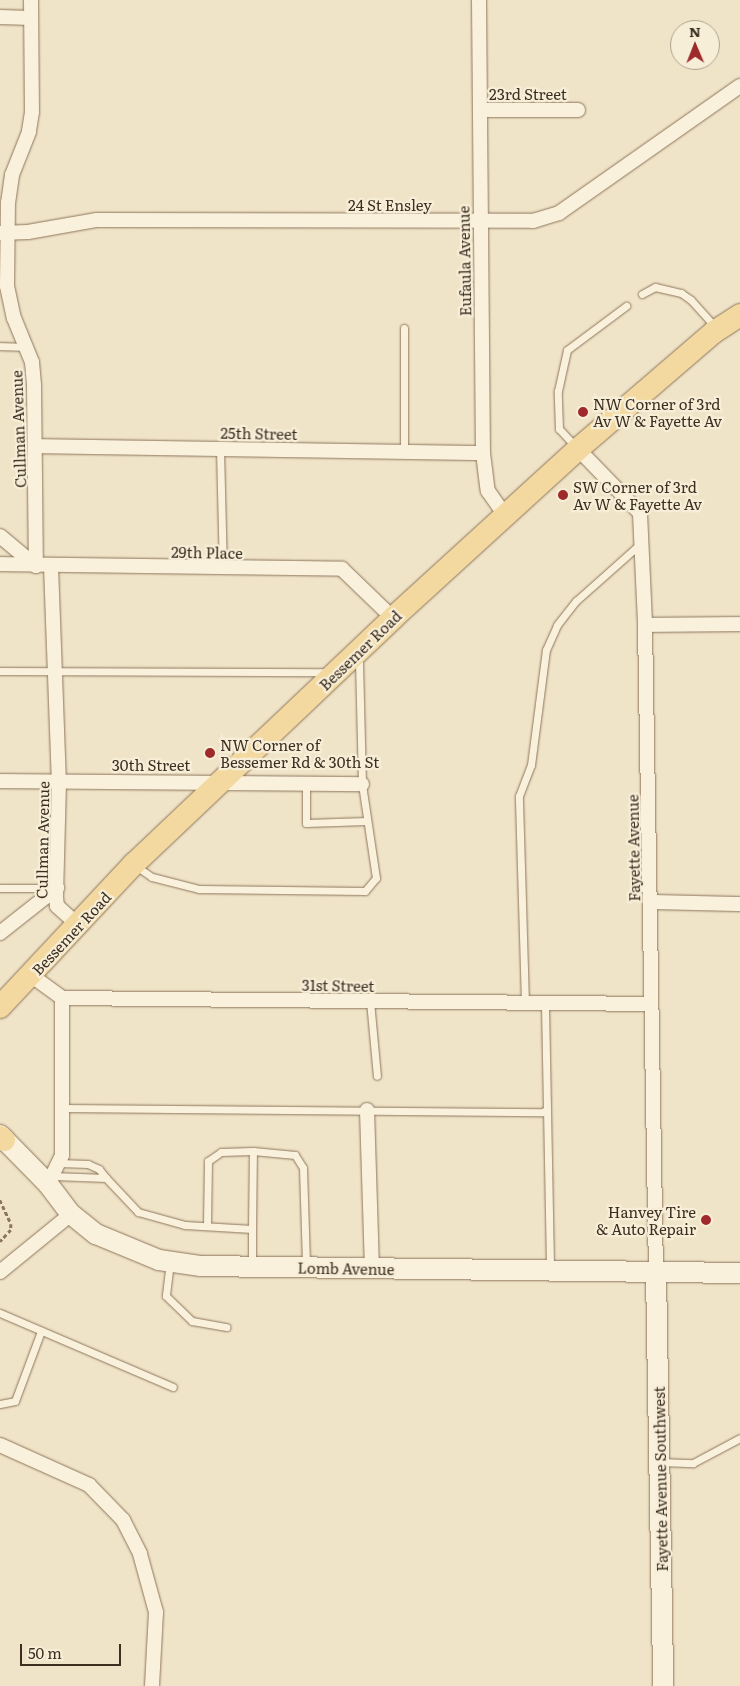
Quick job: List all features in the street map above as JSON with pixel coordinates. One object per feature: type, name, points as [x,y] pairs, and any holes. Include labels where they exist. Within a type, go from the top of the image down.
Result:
[{"type":"main road","name":"Bessemer Road","points":[[0,1008],[32,976],[134,864],[394,618],[578,449],[717,329],[740,315]]},
{"type":"main road","name":"Lomb Avenue","points":[[1,1138],[53,1174],[71,1214],[96,1234],[170,1262],[252,1266],[740,1273]]},
{"type":"main road","name":"Fayette Avenue Southwest","points":[[656,1272],[663,1686]]},
{"type":"street","name":"Cullman Avenue","points":[[31,0],[30,125],[12,175],[4,233],[7,286],[14,318],[26,347],[34,385],[36,566]]},
{"type":"street","name":"Eufaula Avenue","points":[[479,0],[483,453],[488,491],[505,515]]},
{"type":"street","points":[[0,17],[31,18]]},
{"type":"street","name":"24 St Ensley","points":[[4,233],[97,220],[533,221],[558,214],[740,86]]},
{"type":"street","name":"23rd Street","points":[[480,110],[578,110]]},
{"type":"street","name":"25th Street","points":[[36,446],[483,453]]},
{"type":"street","name":"Fayette Avenue","points":[[578,449],[640,513],[645,626],[656,1272]]},
{"type":"street","points":[[0,536],[36,566]]},
{"type":"street","name":"29th Place","points":[[0,564],[342,569],[394,618]]},
{"type":"street","name":"Cullman Avenue","points":[[51,566],[59,782],[57,906],[78,925]]},
{"type":"street","points":[[645,626],[740,624]]},
{"type":"street","name":"30th Street","points":[[0,781],[222,780],[362,784]]},
{"type":"street","points":[[0,932],[56,888]]},
{"type":"street","points":[[650,902],[740,904]]},
{"type":"street","points":[[32,976],[62,998],[62,1155],[53,1174]]},
{"type":"street","name":"31st Street","points":[[62,998],[652,1004]]},
{"type":"street","points":[[367,1110],[372,1268]]},
{"type":"street","points":[[0,1272],[71,1214]]},
{"type":"street","points":[[0,1445],[89,1485],[123,1520],[140,1554],[156,1612],[152,1686]]},
{"type":"street","points":[[0,1457],[39,1462]]},
{"type":"lane","points":[[642,294],[655,287],[680,293],[691,300],[717,329]]},
{"type":"lane","points":[[578,449],[558,429],[558,391],[567,350],[626,306]]},
{"type":"lane","points":[[404,328],[404,452]]},
{"type":"lane","points":[[0,346],[26,347]]},
{"type":"lane","points":[[220,449],[223,568]]},
{"type":"lane","points":[[525,1003],[519,796],[531,765],[546,650],[557,625],[576,601],[642,542]]},
{"type":"lane","points":[[134,864],[152,877],[199,889],[365,891],[376,878],[362,784],[359,652]]},
{"type":"lane","points":[[0,671],[338,672]]},
{"type":"lane","points":[[306,782],[306,823],[367,821]]},
{"type":"lane","points":[[0,888],[56,888]]},
{"type":"lane","points":[[370,1001],[376,1076]]},
{"type":"lane","points":[[546,1003],[550,1271]]},
{"type":"lane","points":[[62,1108],[543,1112],[547,1108]]},
{"type":"lane","points":[[252,1266],[253,1151]]},
{"type":"lane","points":[[206,1225],[208,1161],[221,1152],[253,1151],[295,1155],[302,1168],[306,1267]]},
{"type":"lane","points":[[53,1174],[88,1164],[99,1169],[138,1212],[185,1225],[252,1229]]},
{"type":"lane","points":[[53,1174],[106,1178]]},
{"type":"lane","points":[[170,1262],[166,1296],[192,1322],[226,1327]]},
{"type":"lane","points":[[0,1313],[173,1387]]},
{"type":"lane","points":[[0,1404],[15,1401],[41,1331]]},
{"type":"lane","points":[[659,1462],[693,1462],[740,1438]]},
{"type":"path","points":[[0,1200],[11,1224],[11,1230],[0,1242]]},
{"type":"place","name":"NW Corner of 3rd Av W & Fayette Av","points":[[583,412]]},
{"type":"place","name":"SW Corner of 3rd Av W & Fayette Av","points":[[563,495]]},
{"type":"place","name":"NW Corner of Bessemer Rd & 30th St","points":[[210,753]]},
{"type":"place","name":"Hanvey Tire & Auto Repair","points":[[706,1220]]}]
